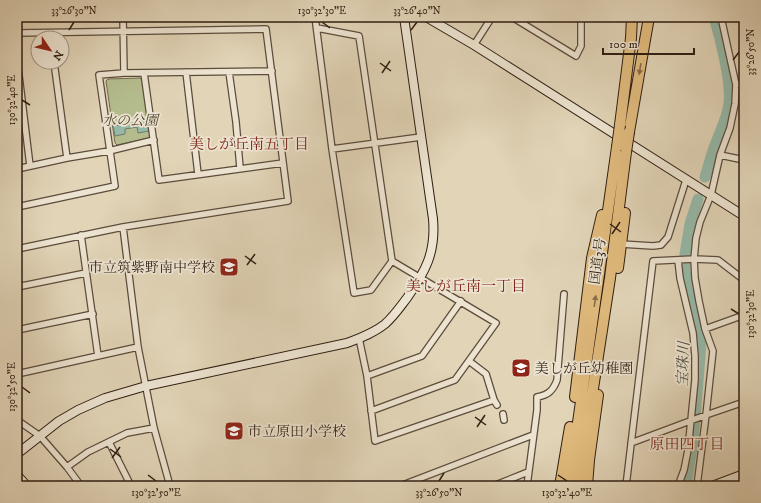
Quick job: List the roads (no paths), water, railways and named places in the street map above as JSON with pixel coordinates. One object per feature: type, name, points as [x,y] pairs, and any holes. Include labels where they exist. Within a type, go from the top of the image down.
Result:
[{"type":"highway","name":"国道3号","points":[[569,486],[593,381],[611,184],[631,38],[632,17]]},
{"type":"highway","name":"国道3号","points":[[578,486],[610,278],[629,132],[650,17]]},
{"type":"highway","points":[[587,486],[598,393],[593,381],[621,244],[627,176],[624,165]]},
{"type":"highway","points":[[560,486],[576,392],[592,258],[599,224],[611,184]]},
{"type":"street","points":[[123,17],[124,73]]},
{"type":"street","points":[[315,17],[332,149],[354,293],[371,290],[392,261],[359,36],[317,28]]},
{"type":"street","points":[[17,454],[59,421],[78,410],[105,398],[146,386],[347,343],[378,328],[394,316],[422,277],[431,251],[434,226],[404,17]]},
{"type":"street","points":[[426,17],[744,216]]},
{"type":"street","points":[[474,46],[492,17]]},
{"type":"street","points":[[512,17],[576,56],[581,46],[581,17]]},
{"type":"street","points":[[697,486],[713,351],[705,329],[699,301],[694,258],[696,238],[700,222],[711,195],[720,155],[730,128],[735,104],[736,85],[720,17]]},
{"type":"street","points":[[17,249],[123,227],[288,201],[266,29],[123,30],[70,34]]},
{"type":"street","points":[[17,33],[30,34]]},
{"type":"street","points":[[17,59],[30,166]]},
{"type":"street","points":[[55,70],[67,158]]},
{"type":"street","points":[[17,207],[115,186],[99,75],[124,73],[272,71]]},
{"type":"street","points":[[186,72],[198,174]]},
{"type":"street","points":[[229,72],[236,122],[240,168]]},
{"type":"street","points":[[144,73],[159,180],[283,163]]},
{"type":"street","points":[[736,85],[744,83]]},
{"type":"street","points":[[332,149],[421,137]]},
{"type":"street","points":[[17,169],[109,151],[154,140]]},
{"type":"street","points":[[720,155],[744,160]]},
{"type":"street","points":[[621,244],[661,245],[668,237],[686,180]]},
{"type":"street","points":[[123,227],[138,347],[154,428],[170,486]]},
{"type":"street","points":[[81,235],[98,356]]},
{"type":"street","points":[[626,486],[638,385],[642,365],[653,261],[694,258],[718,260],[744,280]]},
{"type":"street","points":[[678,260],[680,278],[693,333],[695,356],[695,380],[688,450],[684,470],[678,486]]},
{"type":"street","points":[[371,411],[455,380],[496,323],[461,300],[392,261]]},
{"type":"street","points":[[17,287],[86,272]]},
{"type":"street","points":[[526,486],[537,397],[545,396],[551,392],[555,388],[557,380],[564,294]]},
{"type":"street","points":[[367,376],[422,356],[461,300]]},
{"type":"street","points":[[17,330],[93,314]]},
{"type":"street","points":[[705,329],[744,314]]},
{"type":"street","points":[[359,338],[367,376],[375,441],[495,402],[486,374],[470,361]]},
{"type":"street","points":[[17,374],[138,347]]},
{"type":"street","points":[[631,443],[744,402]]},
{"type":"street","points":[[17,420],[40,436],[67,467],[81,486]]},
{"type":"street","points":[[67,467],[88,452],[127,433],[154,428]]},
{"type":"street","points":[[400,486],[533,435]]},
{"type":"street","points":[[109,442],[131,486]]},
{"type":"street","points":[[493,486],[528,472]]},
{"type":"street","points":[[712,486],[744,474]]},
{"type":"street","points":[[17,475],[27,486]]},
{"type":"waterway","name":"宝珠川","points":[[705,177],[729,104],[729,85],[727,73],[714,17]]},
{"type":"waterway","name":"宝珠川","points":[[686,486],[693,441],[701,344],[685,270],[685,254],[690,224],[698,199]]},
{"type":"place","name":"市立筑紫野南中学校","points":[[229,267]]},
{"type":"place","name":"美しが丘幼稚園","points":[[521,368]]},
{"type":"place","name":"市立原田小学校","points":[[234,431]]},
{"type":"district","name":"美しが丘南五丁目","points":[[249,144]]},
{"type":"district","name":"美しが丘南一丁目","points":[[466,286]]},
{"type":"district","name":"原田四丁目","points":[[687,444]]},
{"type":"park label","name":"水の公園","points":[[130,120]]}]
